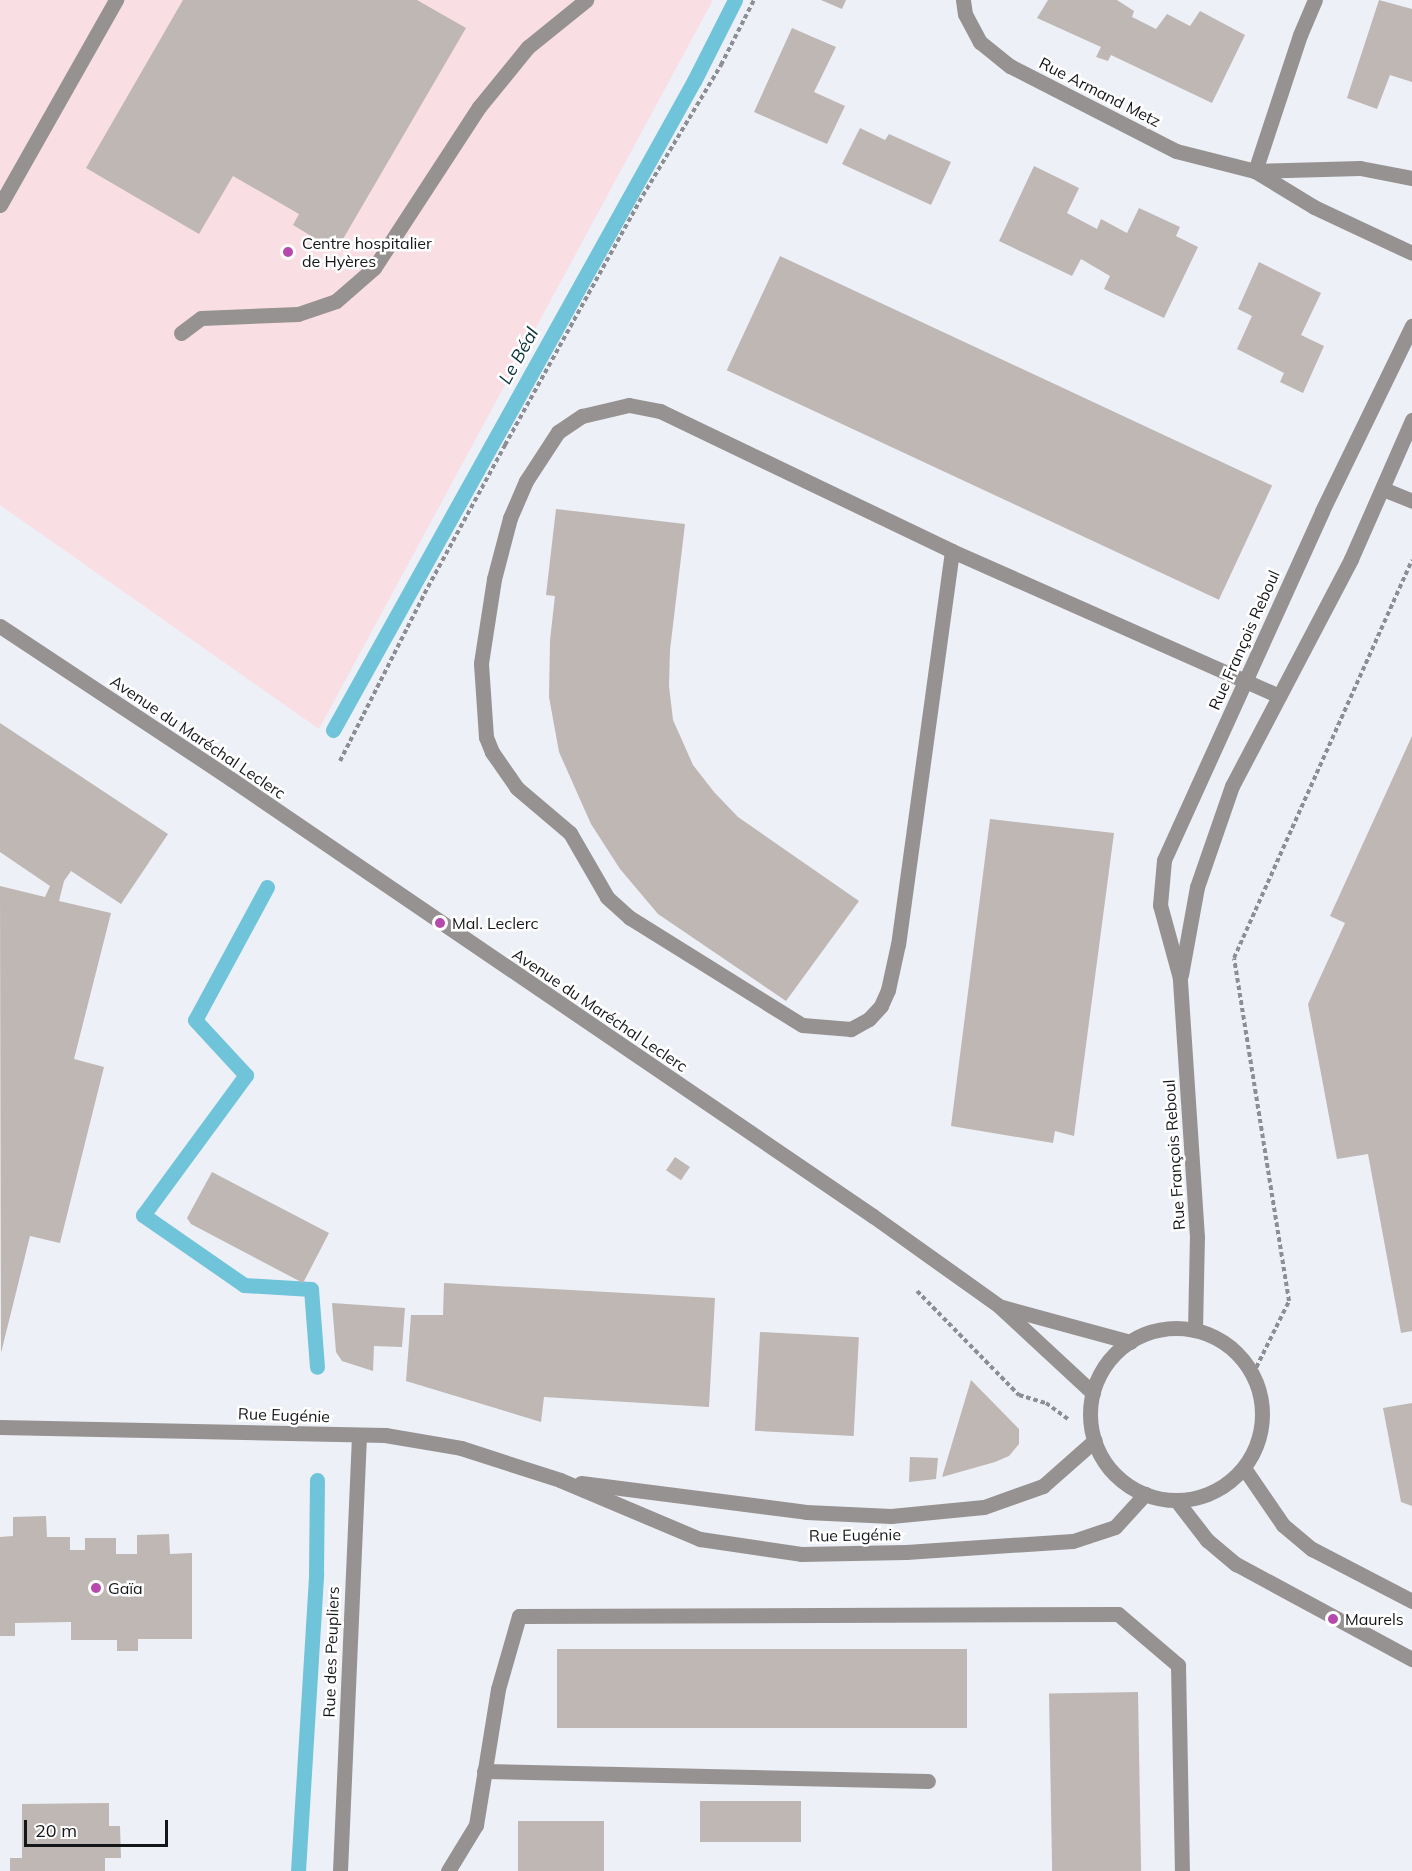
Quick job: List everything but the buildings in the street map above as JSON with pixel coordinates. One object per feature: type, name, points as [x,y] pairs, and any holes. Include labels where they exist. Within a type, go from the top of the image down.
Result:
[{"type":"street","points":[[0,205],[117,0]]},
{"type":"street","points":[[181,333],[201,318],[298,314],[336,301],[374,268],[479,107],[528,47],[586,0]]},
{"type":"street","name":"Rue Armand Metz","points":[[963,0],[965,14],[980,42],[1010,66],[1176,151],[1255,171],[1360,168],[1412,178]]},
{"type":"street","points":[[1255,171],[1300,35],[1315,0]]},
{"type":"street","name":"Rue Armand Metz","points":[[1255,171],[1314,207],[1412,252]]},
{"type":"street","name":"Rue François Reboul","points":[[1195,1330],[1197,1237],[1180,978],[1160,905],[1164,860],[1322,511],[1412,326]]},
{"type":"street","points":[[952,550],[895,956],[888,990],[881,1006],[869,1019],[851,1029],[802,1025],[630,918],[607,897],[570,833],[517,788],[492,752],[486,737],[481,663],[485,624],[496,568],[510,518],[526,481],[558,432],[582,416],[629,405],[660,411],[952,550],[1279,696]]},
{"type":"street","name":"Rue François Reboul","points":[[1180,978],[1197,887],[1232,786],[1352,559],[1412,420]]},
{"type":"street","points":[[1383,489],[1412,501]]},
{"type":"street","name":"Avenue du Maréchal Leclerc","points":[[0,626],[231,779],[863,1209],[999,1306],[1093,1393]]},
{"type":"street","name":"Avenue du Maréchal Leclerc","points":[[999,1306],[1130,1342]]},
{"type":"street","points":[[1171,1328],[1195,1330],[1219,1338],[1238,1354],[1253,1374],[1261,1397],[1262,1422],[1256,1447],[1244,1468],[1225,1485],[1201,1496],[1176,1500],[1145,1494],[1128,1485],[1114,1473],[1095,1440],[1091,1423],[1093,1393],[1099,1375],[1108,1362],[1130,1342],[1149,1332],[1171,1328]]},
{"type":"street","name":"Rue Eugénie","points":[[0,1427],[385,1435],[461,1448],[560,1480],[700,1539],[801,1554],[906,1552],[1073,1540],[1114,1527],[1145,1494]]},
{"type":"street","name":"Rue des Peupliers","points":[[340,1871],[359,1435]]},
{"type":"street","name":"Rue Eugénie","points":[[560,1480],[806,1512],[891,1516],[984,1507],[1043,1486],[1095,1440]]},
{"type":"street","points":[[1244,1468],[1283,1525],[1312,1550],[1412,1601]]},
{"type":"street","points":[[1176,1500],[1207,1540],[1236,1564],[1412,1659]]},
{"type":"street","points":[[448,1871],[476,1825],[498,1689],[519,1616],[1118,1614],[1178,1665],[1182,1871]]},
{"type":"street","points":[[484,1771],[928,1780]]},
{"type":"path","points":[[340,761],[428,587],[510,435],[639,202],[721,65],[754,0]]},
{"type":"path","points":[[1253,1374],[1289,1301],[1234,958],[1412,560]]},
{"type":"path","points":[[912,1286],[1019,1395],[1046,1403],[1095,1440]]},
{"type":"shaded area","name":"Centre hospitalier de Hyères","points":[[0,0],[713,0],[319,729],[0,505]]},
{"type":"waterway","name":"Le Béal","points":[[333,730],[694,81],[735,0]]},
{"type":"waterway","points":[[267,887],[195,1020],[246,1075],[143,1215],[244,1285],[311,1289],[317,1367]]},
{"type":"waterway","points":[[298,1871],[316,1573],[317,1480]]},
{"type":"place","name":"Centre hospitalier de Hyères","points":[[288,252]]},
{"type":"place","name":"Mal. Leclerc","points":[[440,923]]},
{"type":"place","name":"Gaïa","points":[[96,1588]]},
{"type":"place","name":"Maurels","points":[[1333,1619]]}]
